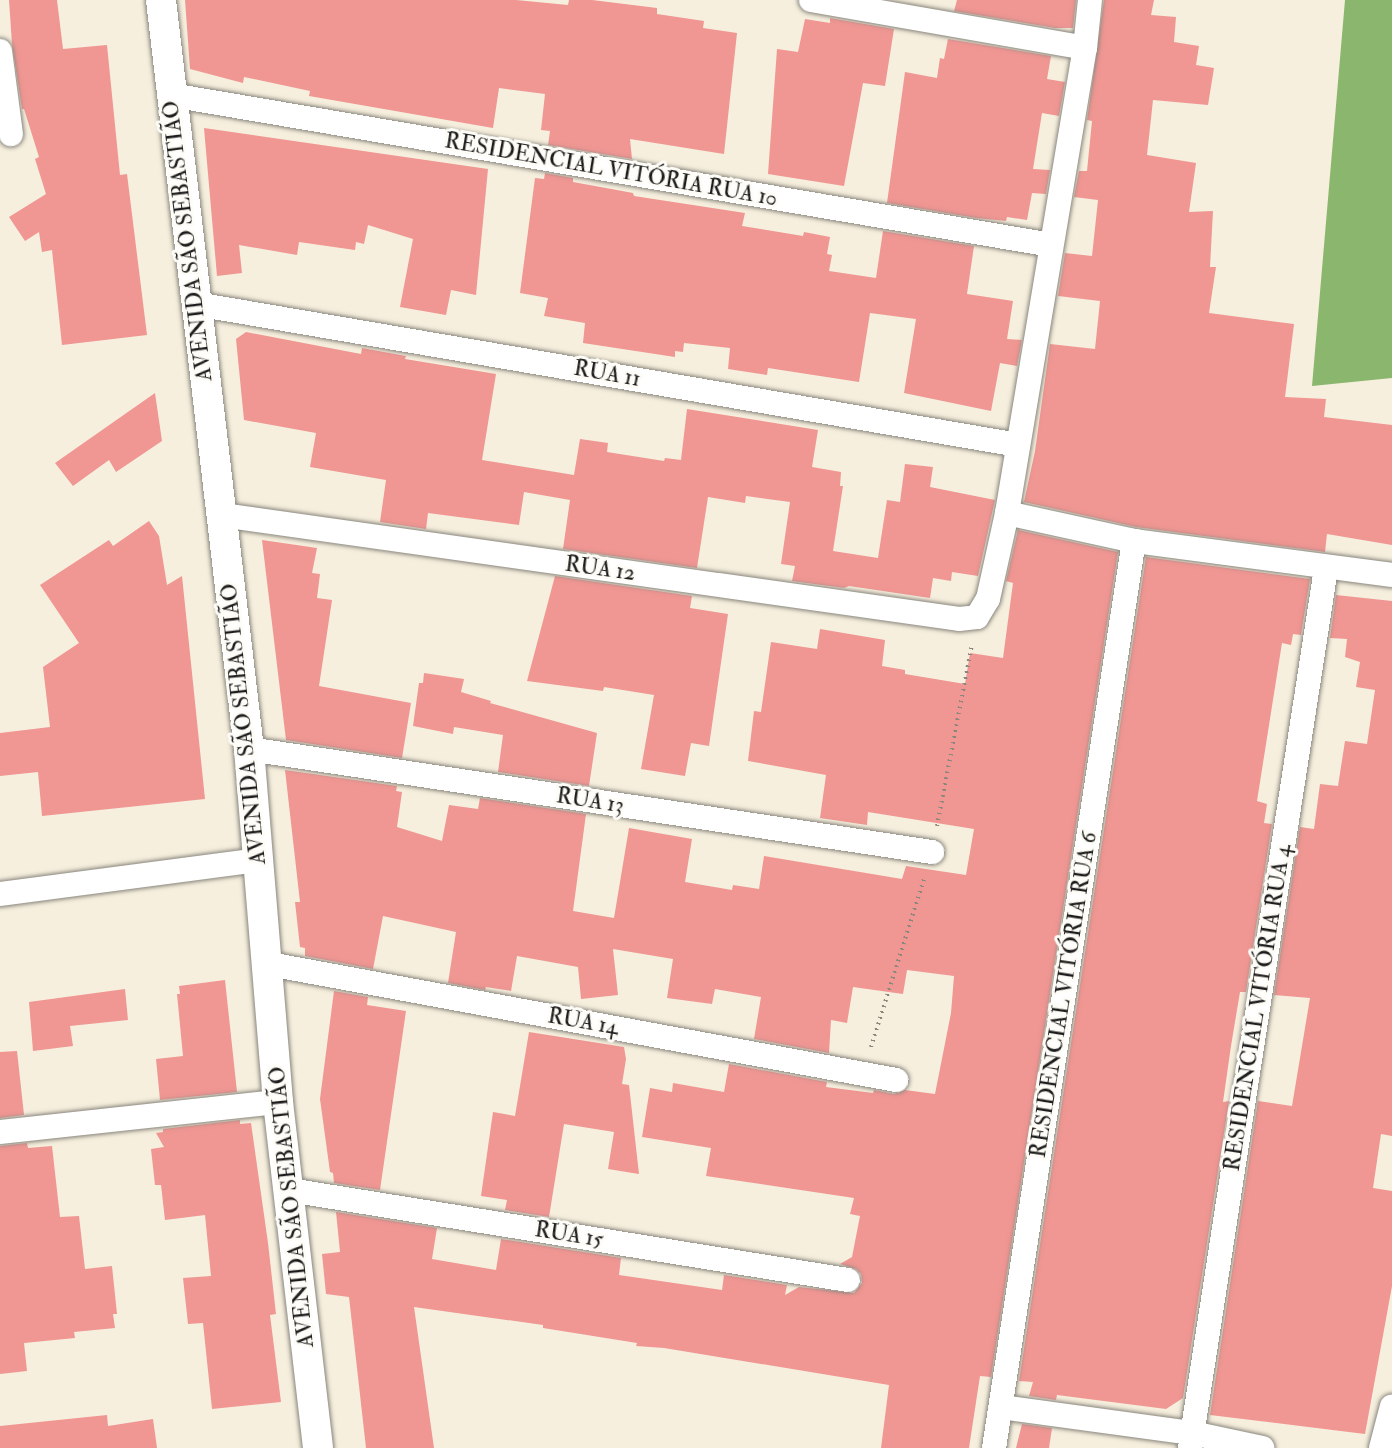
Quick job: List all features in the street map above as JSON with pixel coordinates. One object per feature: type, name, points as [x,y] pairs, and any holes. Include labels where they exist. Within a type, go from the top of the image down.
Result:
[{"type":"street","name":"AVENIDA SÃO SEBASTIÃO","points":[[161,0],[249,749],[269,964],[278,1102],[318,1448]]},
{"type":"street","points":[[812,0],[1085,48]]},
{"type":"street","points":[[1090,0],[1085,48],[1007,513],[1134,541],[1392,575]]},
{"type":"street","points":[[0,51],[11,134]]},
{"type":"street","name":"RESIDENCIAL VITÓRIA RUA 10","points":[[171,95],[1051,245]]},
{"type":"street","name":"RUA 11","points":[[196,304],[1018,445]]},
{"type":"street","name":"RUA 12","points":[[222,515],[960,620],[978,617],[988,599],[1007,513]]},
{"type":"street","name":"RESIDENCIAL VITÓRIA RUA 6","points":[[994,1448],[1134,541]]},
{"type":"street","name":"RESIDENCIAL VITÓRIA RUA 4","points":[[1191,1440],[1326,568]]},
{"type":"street","name":"RUA 13","points":[[249,749],[932,852]]},
{"type":"street","points":[[0,894],[259,860]]},
{"type":"street","name":"RUA 14","points":[[269,964],[896,1080]]},
{"type":"street","points":[[0,1132],[278,1102]]},
{"type":"street","name":"RUA 15","points":[[289,1190],[848,1280]]},
{"type":"street","points":[[1381,1448],[1392,1406]]},
{"type":"street","points":[[1001,1407],[1191,1440],[1262,1448]]},
{"type":"green space","points":[[1345,0],[1392,0],[1392,378],[1312,386]]},
{"type":"building","points":[[9,0],[57,0],[63,49],[107,45],[120,175],[127,174],[147,335],[62,345],[52,250],[42,252],[39,232],[25,241],[9,217],[46,194],[35,159],[39,157],[24,109],[22,109],[12,44]]},
{"type":"building","points":[[185,0],[516,0],[568,5],[569,0],[592,0],[657,8],[657,14],[704,21],[703,28],[737,33],[724,154],[630,139],[632,159],[548,145],[550,131],[541,130],[545,94],[499,88],[493,128],[309,96],[310,91],[244,77],[243,83],[190,69]]},
{"type":"building","points":[[957,0],[1076,0],[1073,28],[1055,28],[954,11]]},
{"type":"building","points":[[1104,0],[1154,0],[1151,15],[1176,17],[1174,42],[1199,46],[1196,65],[1214,68],[1208,105],[1153,100],[1147,155],[1196,163],[1189,212],[1213,211],[1210,267],[1216,267],[1209,313],[1294,324],[1285,397],[1326,399],[1324,417],[1392,425],[1392,545],[1327,534],[1325,552],[1136,527],[1024,502],[1035,451],[1050,344],[1095,349],[1100,301],[1058,296],[1065,253],[1092,256],[1098,200],[1074,197],[1079,171],[1087,171],[1092,121],[1087,120]]},
{"type":"building","points":[[830,18],[894,29],[885,86],[863,83],[844,186],[768,174],[777,49],[798,52],[805,19],[830,23]]},
{"type":"building","points":[[948,39],[1051,56],[1047,79],[1065,82],[1059,116],[1042,113],[1033,169],[1050,170],[1046,194],[1032,193],[1027,220],[1007,217],[1006,221],[976,218],[887,203],[905,72],[937,78],[940,58],[944,59]]},
{"type":"building","points":[[204,128],[488,169],[476,295],[451,290],[446,315],[400,307],[413,239],[368,225],[364,244],[356,242],[355,250],[299,242],[297,255],[239,245],[242,273],[217,276]]},
{"type":"building","points":[[545,173],[573,178],[573,182],[633,193],[634,196],[745,213],[742,226],[803,236],[804,232],[830,237],[827,254],[832,255],[829,271],[876,278],[883,231],[974,246],[967,294],[1013,301],[1007,339],[1022,340],[1017,366],[1000,363],[991,411],[904,393],[916,319],[870,313],[859,382],[768,368],[767,375],[728,369],[730,348],[684,343],[683,352],[675,351],[675,357],[583,343],[585,323],[544,316],[548,298],[520,293],[535,178],[544,179]]},
{"type":"building","points":[[246,332],[361,354],[362,348],[406,356],[405,359],[496,374],[482,460],[574,475],[580,439],[608,443],[607,452],[664,461],[665,458],[681,460],[687,409],[818,430],[812,467],[841,472],[840,486],[843,486],[833,551],[878,558],[887,500],[900,502],[905,464],[933,467],[930,487],[995,500],[978,576],[952,572],[951,581],[933,578],[930,598],[849,586],[844,588],[792,581],[795,566],[781,564],[790,502],[746,496],[745,503],[708,497],[697,568],[563,549],[570,500],[524,492],[519,525],[428,513],[426,529],[380,522],[386,480],[310,467],[316,433],[244,420],[236,339]]},
{"type":"building","points":[[155,393],[162,441],[116,472],[109,460],[73,486],[55,463]]},
{"type":"building","points":[[149,521],[159,536],[167,585],[182,576],[205,799],[42,816],[38,772],[0,776],[0,733],[50,727],[43,667],[79,643],[40,585],[109,540],[113,546]]},
{"type":"building","points":[[1018,530],[1118,552],[991,1377],[980,1376],[969,1448],[881,1448],[889,1385],[664,1348],[636,1346],[637,1343],[543,1328],[543,1325],[414,1307],[434,1448],[366,1448],[349,1297],[326,1294],[322,1254],[340,1252],[336,1212],[437,1228],[432,1259],[496,1270],[501,1239],[621,1258],[619,1275],[722,1290],[724,1275],[787,1285],[785,1295],[799,1287],[854,1293],[862,1283],[861,1274],[856,1269],[840,1264],[852,1257],[860,1216],[850,1214],[854,1198],[706,1176],[711,1148],[642,1137],[650,1088],[672,1092],[673,1083],[724,1092],[729,1064],[827,1082],[826,1087],[873,1093],[874,1090],[894,1094],[905,1090],[935,1094],[951,1013],[954,976],[907,970],[903,994],[853,987],[847,1023],[831,1020],[829,1053],[754,1039],[761,997],[715,989],[712,1004],[667,998],[673,959],[613,949],[618,995],[581,999],[578,967],[517,956],[511,991],[486,987],[485,990],[448,983],[456,932],[383,916],[373,969],[305,956],[305,948],[300,947],[295,902],[300,902],[285,770],[397,786],[396,791],[402,792],[397,827],[442,841],[449,805],[478,809],[480,798],[586,814],[573,911],[614,918],[629,828],[692,839],[685,882],[732,890],[733,885],[759,889],[764,856],[902,879],[906,866],[966,875],[974,829],[868,812],[867,825],[820,818],[826,775],[748,761],[754,711],[761,712],[771,642],[817,649],[820,629],[885,640],[882,666],[905,670],[905,674],[965,684],[970,653],[1003,658],[1013,583],[1006,581]]},
{"type":"building","points":[[262,540],[317,548],[312,573],[320,574],[317,598],[332,600],[319,686],[411,703],[402,758],[286,740]]},
{"type":"building","points":[[1146,557],[1310,579],[1301,635],[1293,634],[1291,645],[1282,643],[1257,801],[1267,804],[1264,823],[1272,824],[1246,992],[1240,992],[1231,1046],[1223,1102],[1229,1101],[1183,1398],[1166,1409],[1057,1395],[1056,1400],[1029,1396],[1033,1382],[1019,1381]]},
{"type":"building","points":[[555,576],[692,596],[690,608],[728,614],[709,746],[691,743],[685,776],[641,769],[654,695],[604,687],[603,691],[527,681]]},
{"type":"building","points":[[1336,595],[1392,601],[1392,1136],[1381,1134],[1373,1188],[1392,1191],[1392,1286],[1365,1434],[1210,1415],[1258,1101],[1292,1106],[1310,998],[1274,995],[1300,827],[1314,829],[1320,784],[1338,786],[1345,741],[1367,744],[1375,690],[1356,687],[1360,662],[1345,657],[1347,639],[1330,638]]},
{"type":"building","points":[[424,673],[464,679],[461,692],[491,701],[490,703],[597,733],[589,786],[498,772],[503,735],[454,727],[453,734],[413,726],[419,683],[423,683]]},
{"type":"building","points":[[225,980],[237,1092],[160,1100],[156,1059],[183,1056],[177,994],[180,994],[179,986]]},
{"type":"building","points":[[125,989],[128,1020],[70,1026],[73,1046],[33,1051],[29,1002]]},
{"type":"building","points":[[334,991],[368,997],[367,1005],[406,1011],[380,1190],[334,1183],[333,1173],[330,1172],[320,1099]]},
{"type":"building","points":[[529,1032],[624,1047],[626,1059],[622,1084],[629,1085],[639,1174],[608,1169],[614,1132],[564,1124],[549,1217],[505,1210],[507,1200],[481,1196],[493,1112],[515,1116]]},
{"type":"building","points":[[17,1051],[24,1115],[0,1118],[0,1052]]},
{"type":"building","points":[[240,1120],[240,1124],[251,1123],[276,1314],[270,1315],[281,1402],[212,1409],[203,1323],[188,1324],[183,1278],[211,1276],[205,1215],[165,1220],[161,1185],[155,1185],[151,1149],[164,1147],[156,1133],[163,1132],[163,1129]]},
{"type":"building","points":[[27,1143],[28,1148],[52,1146],[60,1217],[79,1216],[85,1269],[112,1266],[117,1314],[113,1314],[115,1328],[74,1332],[75,1338],[24,1343],[27,1371],[0,1374],[0,1146]]},
{"type":"building","points":[[107,1415],[108,1426],[153,1419],[157,1448],[0,1448],[0,1426]]},
{"type":"building","points":[[1022,1424],[1052,1428],[1049,1448],[1016,1448]]}]
